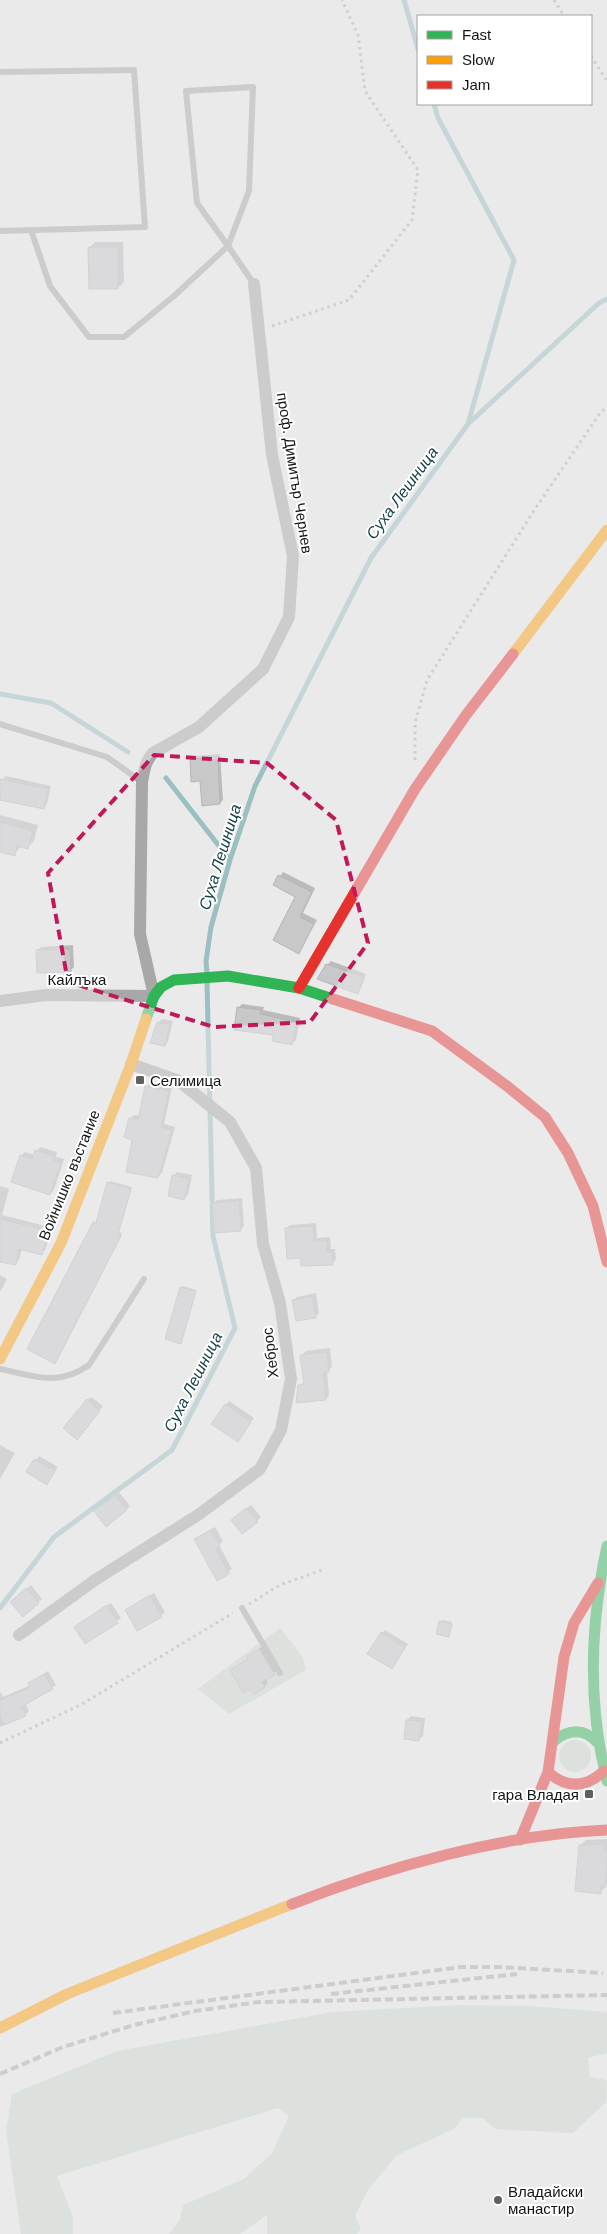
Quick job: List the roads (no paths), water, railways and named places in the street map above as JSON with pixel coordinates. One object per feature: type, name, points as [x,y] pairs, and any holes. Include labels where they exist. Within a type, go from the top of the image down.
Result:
[{"type":"main road","points":[[299,988],[415,789],[466,715],[607,530]]},
{"type":"main road","points":[[154,996],[161,987],[174,980],[217,976],[299,988],[432,1031],[507,1086],[544,1117],[568,1153],[593,1206],[607,1262]]},
{"type":"main road","name":"Войнишко въстание","points":[[0,1359],[61,1243],[131,1064],[154,996]]},
{"type":"main road","points":[[548,1772],[555,1780],[565,1785],[576,1786],[605,1776],[597,1742],[591,1651],[598,1583],[607,1546]]},
{"type":"main road","points":[[520,1840],[548,1772],[554,1741],[564,1657],[574,1623],[598,1583]]},
{"type":"main road","points":[[554,1741],[567,1732],[576,1730],[586,1732],[597,1742]]},
{"type":"main road","points":[[0,2028],[67,1994],[300,1901],[424,1860],[520,1840],[582,1831],[607,1830]]},
{"type":"street","name":"проф. Димитър Чернев","points":[[142,782],[144,767],[147,760],[153,754],[199,727],[263,669],[289,617],[293,556],[272,455],[254,284]]},
{"type":"street","points":[[142,782],[140,934],[154,996]]},
{"type":"street","name":"Кайлъка","points":[[0,1001],[46,995],[154,996]]},
{"type":"street","name":"Хеброс","points":[[19,1635],[95,1580],[198,1515],[260,1468],[281,1430],[283,1422],[291,1379],[280,1303],[262,1244],[256,1168],[230,1122],[179,1082],[131,1064]]},
{"type":"lane","points":[[0,72],[134,70],[144,227],[0,231]]},
{"type":"lane","points":[[31,230],[50,286],[89,337],[124,337],[174,296],[228,246],[249,191],[253,87],[186,91],[198,203],[228,246],[254,284]]},
{"type":"lane","points":[[0,724],[107,757],[142,782]]},
{"type":"lane","points":[[0,1369],[49,1380],[77,1374],[89,1365],[144,1279]]},
{"type":"lane","points":[[242,1608],[280,1672]]},
{"type":"waterway","name":"Суха Лешница","points":[[404,0],[417,46]]},
{"type":"waterway","name":"Суха Лешница","points":[[207,974],[206,961],[211,927],[230,860],[255,786],[371,558],[468,424],[514,260],[438,118],[434,105]]},
{"type":"waterway","points":[[468,424],[599,303],[607,299]]},
{"type":"waterway","points":[[0,694],[51,703],[128,752]]},
{"type":"waterway","points":[[166,778],[230,860]]},
{"type":"waterway","name":"Суха Лешница","points":[[0,1608],[54,1537],[172,1450],[235,1328],[213,1236],[207,982]]},
{"type":"railway","points":[[113,2013],[461,1967],[499,1967],[603,1973]]},
{"type":"railway","points":[[331,1994],[517,1974]]},
{"type":"railway","points":[[0,2074],[63,2047],[134,2025],[195,2011],[259,2002],[607,1995]]},
{"type":"place","name":"Селимица","points":[[140,1080]]},
{"type":"place","name":"гара Владая","points":[[589,1794]]},
{"type":"place","name":"Владайски манастир","points":[[498,2200]]}]
